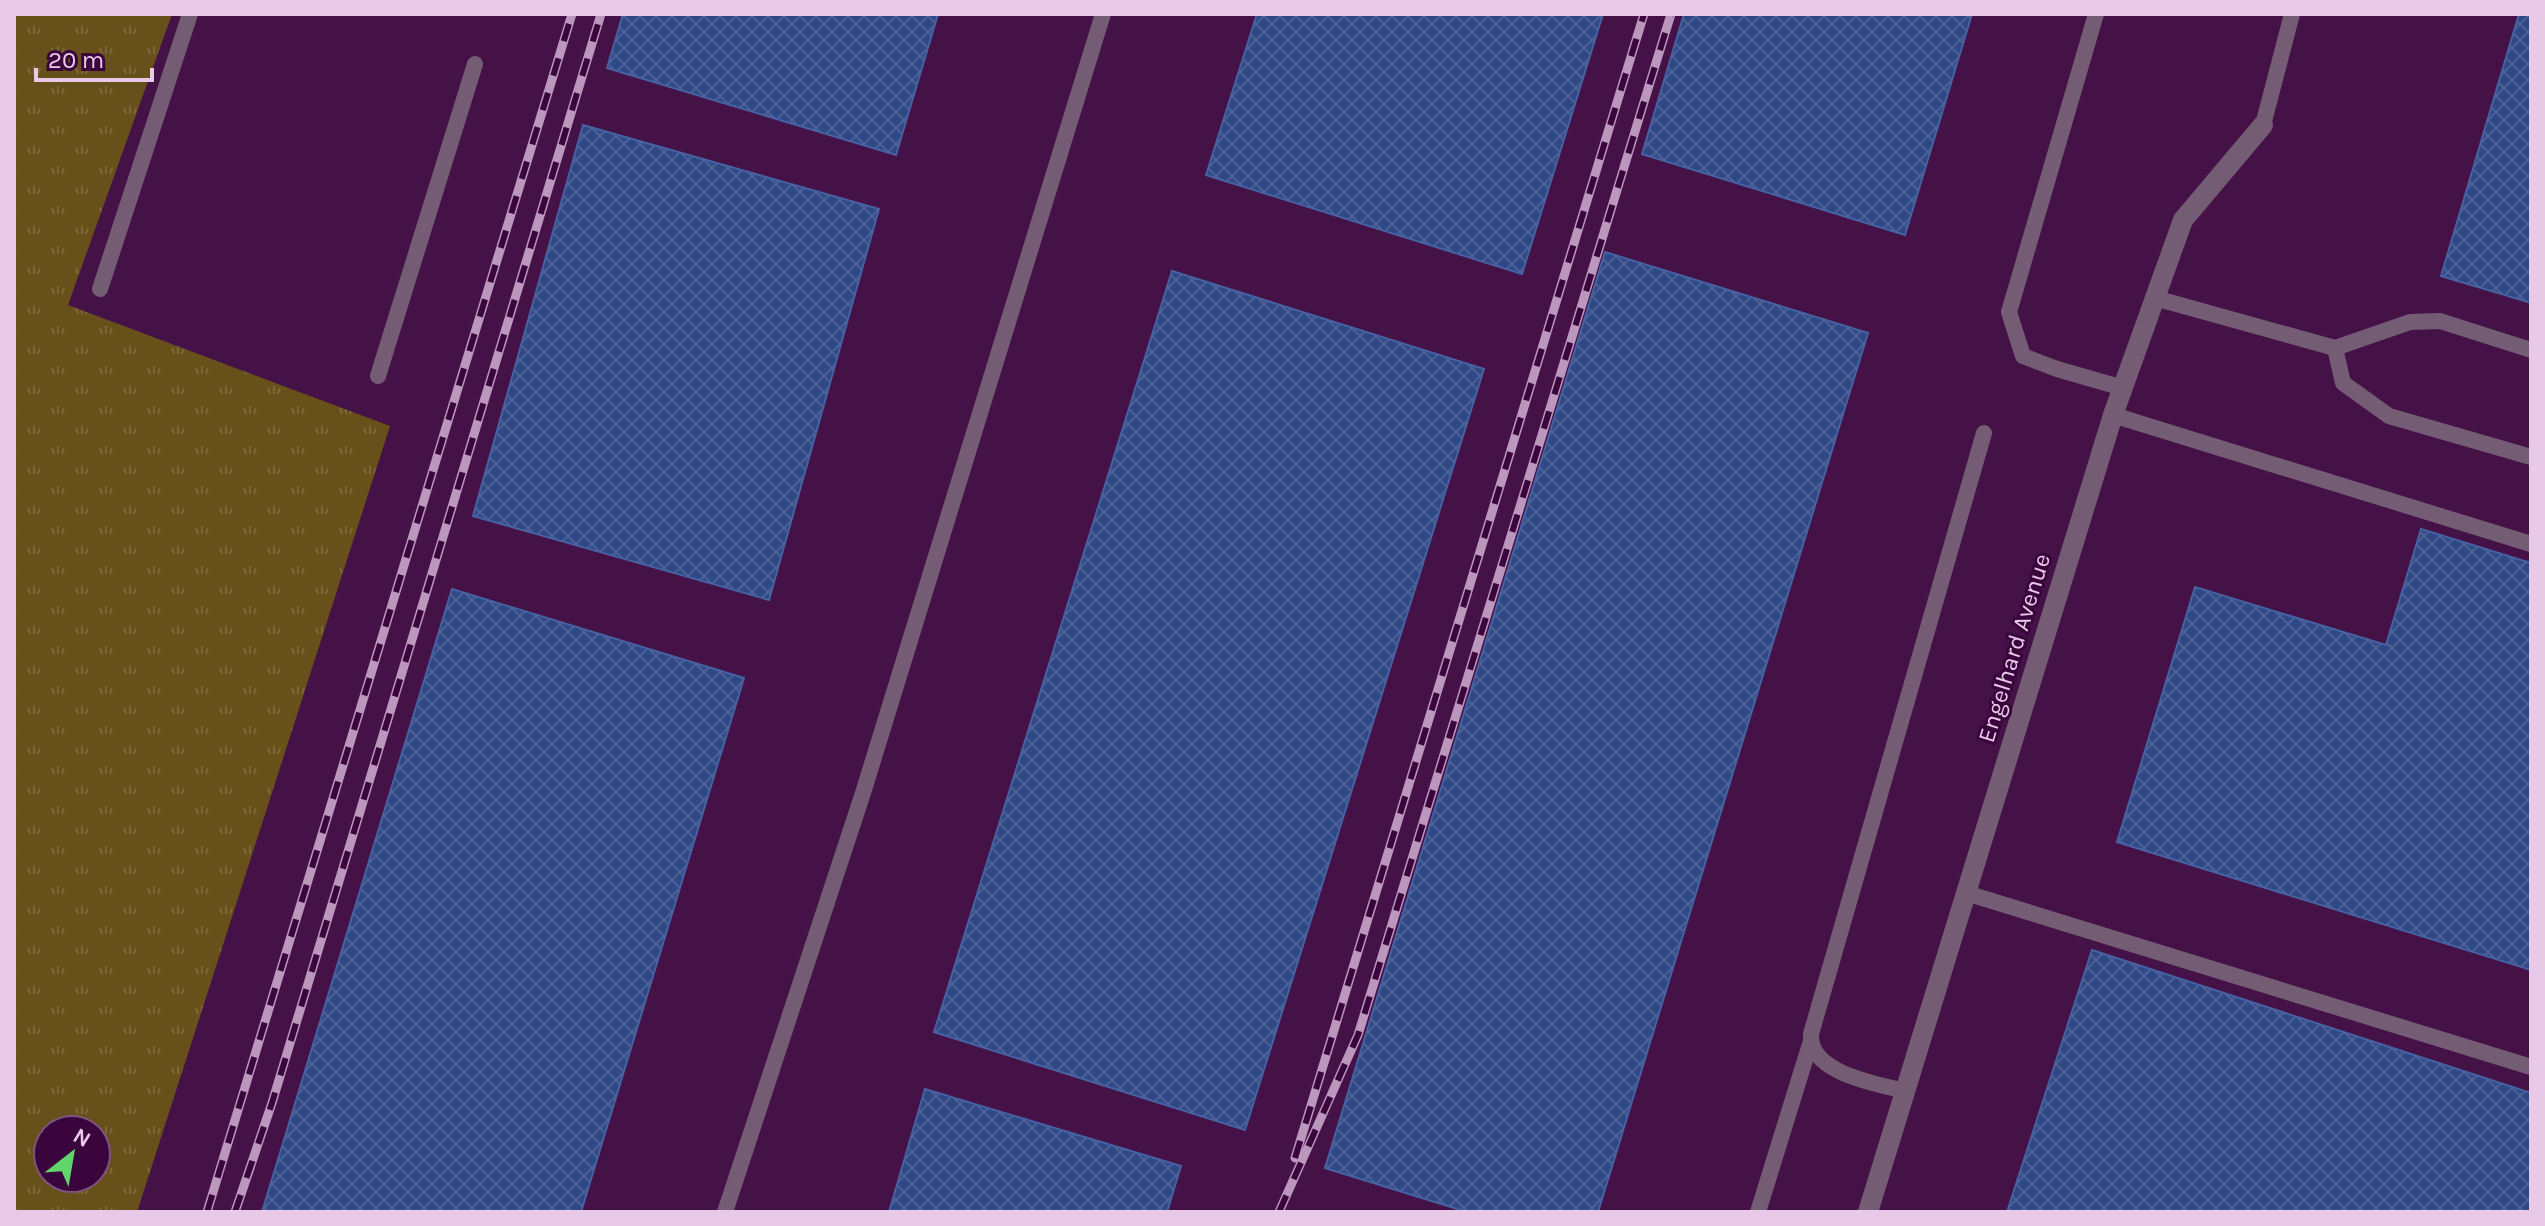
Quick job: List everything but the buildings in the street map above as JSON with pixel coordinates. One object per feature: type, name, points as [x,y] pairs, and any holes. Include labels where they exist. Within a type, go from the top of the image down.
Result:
[{"type":"street","name":"Engelhard Avenue","points":[[1868,1212],[2113,415],[2183,220],[2263,125]]},
{"type":"lane","points":[[100,289],[190,14]]},
{"type":"lane","points":[[725,1212],[867,778],[1103,14]]},
{"type":"lane","points":[[2096,14],[2009,312],[2023,356],[2123,388]]},
{"type":"lane","points":[[2263,125],[2292,14]]},
{"type":"lane","points":[[378,376],[475,64]]},
{"type":"lane","points":[[2155,298],[2335,348],[2410,322],[2440,321],[2531,350]]},
{"type":"lane","points":[[2335,348],[2343,383],[2389,416],[2531,457]]},
{"type":"lane","points":[[2113,415],[2531,544]]},
{"type":"lane","points":[[1758,1212],[1810,1044],[1984,433]]},
{"type":"lane","points":[[1966,893],[2531,1067]]},
{"type":"lane","points":[[1810,1044],[1815,1054],[1847,1076],[1905,1091]]},
{"type":"green space","points":[[14,14],[172,14],[68,305],[390,426],[137,1212],[14,1212]]},
{"type":"railway","points":[[207,1212],[572,14]]},
{"type":"railway","points":[[235,1212],[272,1103],[601,14]]},
{"type":"railway","points":[[1295,1158],[1644,14]]},
{"type":"railway","points":[[1279,1212],[1358,1035],[1671,14]]}]
